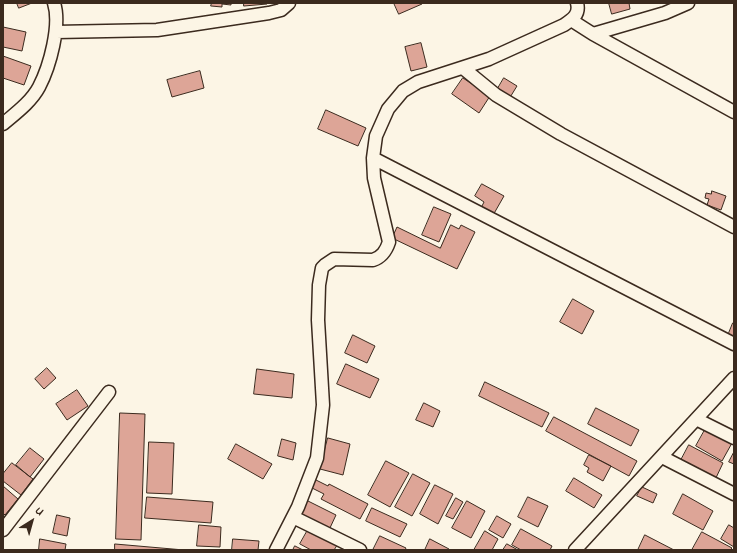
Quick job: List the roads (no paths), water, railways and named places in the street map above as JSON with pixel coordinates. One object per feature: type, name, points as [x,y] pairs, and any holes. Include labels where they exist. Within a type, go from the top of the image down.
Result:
[{"type":"street","points":[[3,124],[22,108],[39,87],[48,64],[56,32],[56,8],[54,3]]},
{"type":"street","points":[[56,32],[157,30],[270,13],[281,10],[289,3]]},
{"type":"street","points":[[276,550],[293,517],[317,458],[323,405],[318,320],[319,285],[322,268],[325,264],[334,259],[373,260],[378,258],[387,248],[389,242],[374,178],[373,158],[376,136],[388,109],[403,91],[418,82],[489,59],[571,20],[577,13],[577,3]]},
{"type":"street","points":[[593,34],[665,13],[688,3]]},
{"type":"street","points":[[571,20],[593,34],[734,112]]},
{"type":"street","points":[[463,68],[496,95],[561,134],[734,227]]},
{"type":"street","points":[[373,158],[734,344]]},
{"type":"street","points":[[575,550],[734,378]]},
{"type":"street","points":[[3,530],[109,392]]},
{"type":"street","points":[[696,419],[734,438]]},
{"type":"street","points":[[662,456],[734,494]]},
{"type":"street","points":[[293,517],[360,550]]}]
